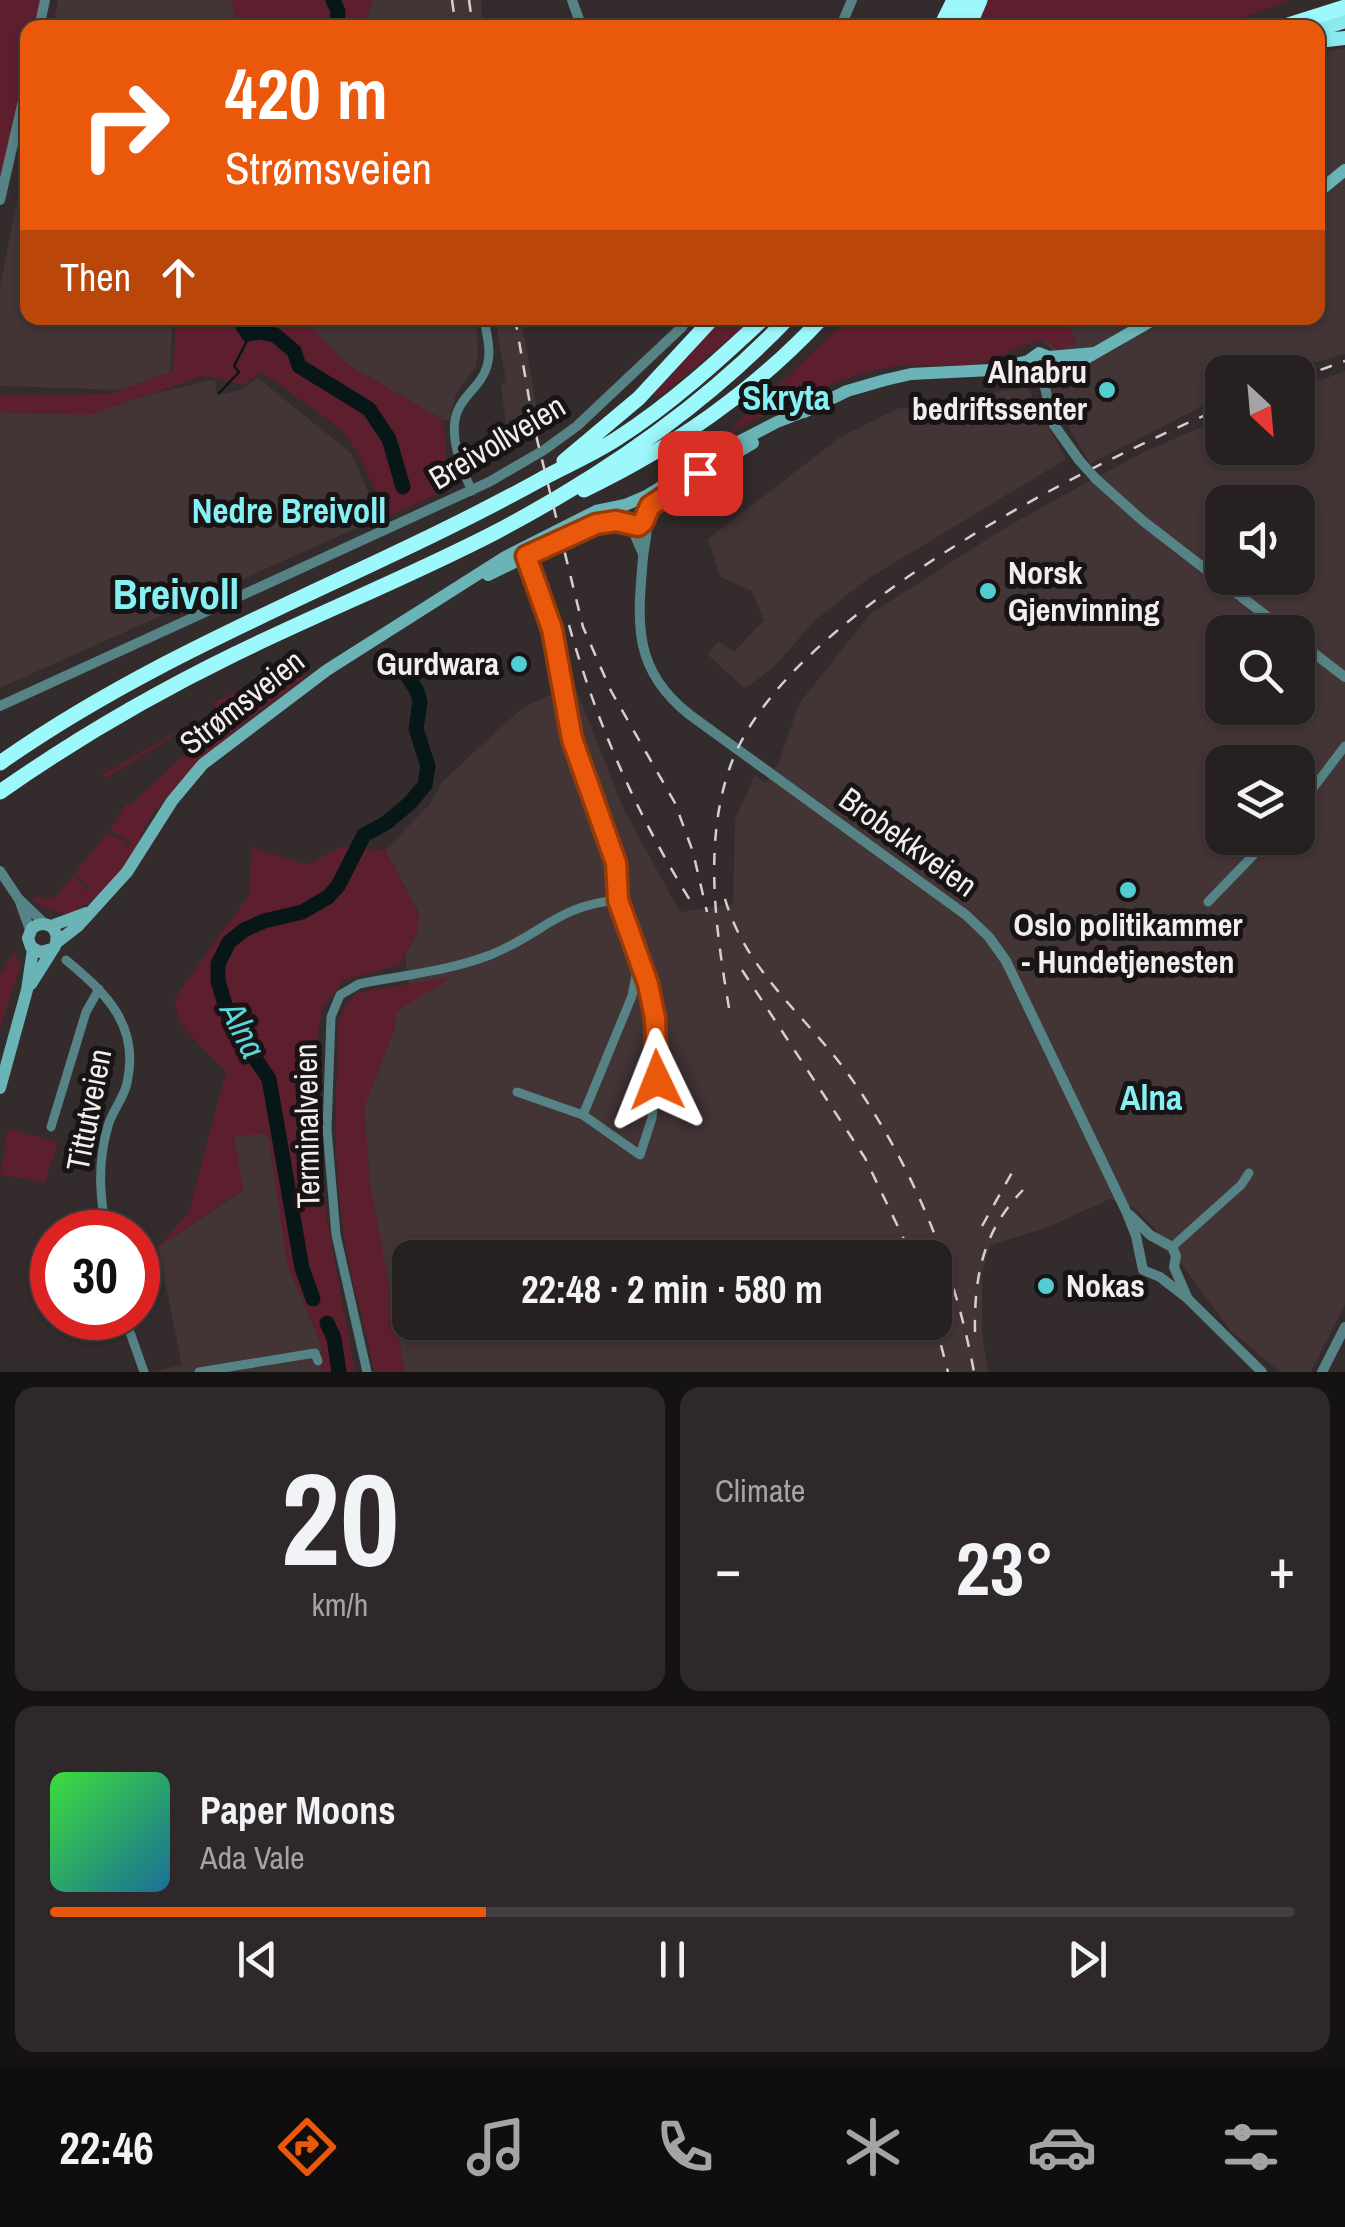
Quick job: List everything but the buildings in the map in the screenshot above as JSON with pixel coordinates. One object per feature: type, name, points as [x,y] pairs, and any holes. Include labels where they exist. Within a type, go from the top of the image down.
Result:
[{"type":"highway","points":[[1295,20],[1330,0]]},
{"type":"highway","points":[[1302,20],[1345,6]]},
{"type":"highway","points":[[546,477],[639,398],[707,325]]},
{"type":"highway","points":[[0,763],[88,705],[168,660],[586,458],[636,426],[756,325]]},
{"type":"highway","points":[[497,531],[578,484],[650,435],[728,374],[780,325]]},
{"type":"highway","points":[[0,792],[84,736],[195,674],[612,476],[678,440],[748,389],[815,325]]},
{"type":"main road","points":[[1325,186],[1345,170]]},
{"type":"main road","points":[[646,515],[640,503],[629,503],[621,513],[627,524],[638,526],[646,515],[700,473],[847,391],[912,374],[1044,370],[1095,353],[1144,325]]},
{"type":"main road","points":[[991,370],[1028,361],[1036,354],[1044,370]]},
{"type":"main road","points":[[1028,361],[1028,369],[1044,370]]},
{"type":"main road","name":"Strømsveien","points":[[27,990],[54,946],[135,862],[182,786],[214,753],[326,670],[467,583],[596,511],[629,503],[728,446],[808,410]]},
{"type":"main road","name":"Strømsveien","points":[[524,552],[596,524],[627,524]]},
{"type":"main road","name":"Strømsveien","points":[[48,925],[93,909]]},
{"type":"main road","points":[[48,925],[57,936],[54,946],[40,952],[32,949],[28,942],[30,930],[48,925]]},
{"type":"main road","name":"Strømsveien","points":[[0,1088],[27,990],[32,949]]},
{"type":"street","points":[[0,200],[20,114]]},
{"type":"street","points":[[472,491],[454,424],[460,406],[488,363],[485,325]]},
{"type":"street","name":"Breivollveien","points":[[670,337],[676,325]]},
{"type":"street","name":"Breivollveien","points":[[0,706],[472,491],[544,450],[577,426],[681,325]]},
{"type":"street","points":[[1044,370],[1054,425],[1078,460],[1143,521],[1264,615]]},
{"type":"street","name":"Brobekkveien","points":[[646,515],[640,639],[661,688],[690,716],[984,931],[1006,961],[1126,1211],[1141,1252]]},
{"type":"street","name":"Brobekkveien","points":[[627,524],[643,555]]},
{"type":"street","points":[[516,1092],[584,1115],[640,1155],[652,1118],[657,1080],[655,1018],[648,984],[618,900],[616,863],[572,739],[552,629],[524,552]]},
{"type":"street","points":[[1315,654],[1345,677]]},
{"type":"street","points":[[1315,786],[1345,746]]},
{"type":"street","points":[[1208,902],[1254,855]]},
{"type":"street","points":[[0,870],[18,898],[30,930]]},
{"type":"street","points":[[18,898],[48,925]]},
{"type":"street","name":"Terminalveien","points":[[367,1372],[339,1254],[331,1195],[327,1094],[329,1032],[336,1000],[359,984],[482,958],[572,908],[618,900]]},
{"type":"street","name":"Tittutveien","points":[[66,960],[99,989],[129,1034],[127,1083],[109,1123],[98,1188],[102,1210]]},
{"type":"street","points":[[584,1115],[632,996],[638,962]]},
{"type":"street","points":[[51,1127],[86,1012],[99,989]]},
{"type":"street","points":[[1172,1247],[1241,1185],[1248,1173]]},
{"type":"street","name":"Brobekkveien","points":[[1126,1211],[1158,1240]]},
{"type":"street","points":[[1188,1298],[1174,1267],[1176,1256],[1172,1247],[1158,1240],[1144,1246],[1143,1270],[1160,1277],[1188,1298],[1262,1372]]},
{"type":"street","points":[[1160,1277],[1174,1267]]},
{"type":"street","points":[[1323,1371],[1345,1327]]},
{"type":"street","points":[[133,1340],[144,1372]]},
{"type":"street","points":[[199,1372],[315,1353],[318,1361]]},
{"type":"shaded area","points":[[0,0],[46,0],[41,20],[20,20],[20,103],[0,185]]},
{"type":"shaded area","points":[[58,0],[232,0],[235,14],[234,20],[54,20]]},
{"type":"shaded area","points":[[232,0],[372,0],[367,20],[234,20]]},
{"type":"shaded area","points":[[372,0],[481,0],[482,20],[367,20]]},
{"type":"shaded area","points":[[984,0],[1290,0],[1237,20],[975,20]]},
{"type":"shaded area","points":[[1345,48],[1345,354],[1315,362],[1315,355],[1205,355],[1205,405],[1090,464],[1050,394],[1063,361],[1036,334],[1050,325],[1325,325],[1325,52]]},
{"type":"shaded area","points":[[20,186],[20,325],[172,325],[170,372],[121,390],[0,386],[0,286]]},
{"type":"shaded area","points":[[176,325],[309,325],[345,363],[443,420],[449,489],[388,517],[342,430],[262,372],[244,385],[203,376],[89,415],[0,412],[0,396],[110,394],[173,371]]},
{"type":"shaded area","points":[[309,325],[476,325],[475,368],[456,394],[450,420],[443,420],[345,363]]},
{"type":"shaded area","points":[[496,325],[522,325],[539,421],[508,442],[501,384],[506,381]]},
{"type":"shaded area","points":[[717,325],[746,325],[659,397],[654,393]]},
{"type":"shaded area","points":[[842,325],[1068,325],[1077,341],[1059,351],[1046,340],[1037,341],[980,363],[879,369],[821,388],[728,432]]},
{"type":"shaded area","points":[[1345,371],[1345,1304],[1311,1372],[1280,1372],[1230,1330],[1154,1228],[1134,1207],[1110,1199],[1046,1228],[991,1245],[982,1273],[982,1332],[988,1372],[405,1372],[399,1340],[952,1340],[952,1240],[392,1240],[392,1303],[370,1185],[364,1107],[395,1027],[395,1012],[449,978],[409,984],[405,955],[417,933],[419,913],[385,850],[429,805],[444,780],[522,708],[574,684],[624,810],[680,912],[733,904],[735,820],[755,775],[766,783],[778,764],[799,704],[870,614],[1005,528],[1144,452],[1205,425],[1205,465],[1315,465],[1315,382]]},
{"type":"shaded area","points":[[258,378],[352,454],[379,518],[0,688],[0,412],[89,415],[138,397],[207,381],[215,381],[217,395],[241,390]]},
{"type":"shaded area","points":[[1027,387],[1066,459],[869,578],[815,620],[774,667],[744,688],[708,655],[718,641],[734,652],[764,620],[752,591],[720,577],[708,539],[839,438],[896,409]]},
{"type":"shaded area","points":[[303,670],[305,678],[241,726],[168,796],[148,821],[125,866],[97,896],[65,914],[36,904],[33,900],[38,896],[46,900],[57,895],[74,875],[87,891],[90,886],[75,873],[107,833],[124,841],[126,848],[132,844],[110,830],[126,804],[129,806],[184,755],[264,698],[275,683]]},
{"type":"shaded area","points":[[245,687],[249,690],[221,713],[219,708],[105,779],[102,775],[216,709],[213,703]]},
{"type":"shaded area","points":[[343,846],[385,850],[419,913],[417,933],[399,965],[344,980],[323,1007],[318,1034],[325,1208],[355,1372],[322,1372],[321,1344],[288,1266],[268,1134],[234,1136],[243,1190],[160,1246],[189,1212],[226,1072],[181,1025],[174,999],[249,895],[252,847],[307,865]]},
{"type":"shaded area","points":[[14,952],[21,963],[0,1029],[0,975]]},
{"type":"shaded area","points":[[452,977],[396,1012],[395,1027],[364,1108],[370,1185],[392,1303],[392,1340],[399,1340],[405,1372],[374,1372],[340,1206],[336,1138],[339,1026],[345,1008],[359,992]]},
{"type":"shaded area","points":[[8,1129],[58,1142],[45,1182],[0,1175]]},
{"type":"shaded area","points":[[268,1133],[288,1266],[321,1344],[322,1372],[150,1372],[182,1365],[160,1246],[243,1190],[234,1136]]},
{"type":"waterway","name":"Alna","points":[[333,0],[337,20]]},
{"type":"waterway","name":"Alna","points":[[242,325],[248,334],[275,335],[294,351],[299,366],[369,409],[389,439],[403,487]]},
{"type":"waterway","points":[[219,393],[239,372],[234,366],[250,335]]},
{"type":"waterway","name":"Alna","points":[[313,1299],[302,1268],[269,1079],[230,1021],[218,981],[218,964],[229,942],[244,930],[302,912],[328,897],[338,886],[364,835],[386,823],[425,785],[428,766],[416,729],[420,702],[403,669]]},
{"type":"waterway","name":"Alna","points":[[327,1323],[334,1338],[339,1372]]},
{"type":"railway","points":[[452,0],[455,20]]},
{"type":"railway","points":[[469,0],[472,20]]},
{"type":"railway","points":[[516,325],[534,427],[583,627],[611,691],[675,803],[693,852],[707,912]]},
{"type":"railway","points":[[1315,372],[1345,361]]},
{"type":"railway","points":[[729,1008],[716,918],[717,826],[730,767],[760,711],[809,656],[871,603],[943,554],[1093,468],[1205,415]]},
{"type":"railway","points":[[569,625],[592,699],[621,770],[693,905]]},
{"type":"railway","points":[[725,899],[735,926],[763,973],[851,1078],[912,1182],[943,1256],[974,1372]]},
{"type":"railway","points":[[742,970],[865,1158],[904,1240]]},
{"type":"railway","points":[[982,1226],[1014,1169]]},
{"type":"railway","points":[[975,1332],[976,1292],[984,1255],[998,1222],[1023,1190]]},
{"type":"railway","points":[[940,1340],[948,1372]]},
{"type":"place","name":"Alnabru bedriftssenter","points":[[1107,390]]},
{"type":"place","name":"Norsk Gjenvinning","points":[[988,591]]},
{"type":"place","name":"Gurdwara","points":[[519,664]]},
{"type":"place","name":"Oslo politikammer - Hundetjenesten","points":[[1128,890]]},
{"type":"place","name":"Nokas","points":[[1046,1286]]},
{"type":"district","name":"Skryta","points":[[786,398]]},
{"type":"district","name":"Nedre Breivoll","points":[[289,511]]},
{"type":"district","name":"Breivoll","points":[[176,594]]},
{"type":"district","name":"Alna","points":[[1151,1098]]},
{"type":"route","points":[[657,1080],[655,1018],[648,984],[618,900],[620,881],[616,863],[566,718],[557,649],[526,556],[596,524],[616,521],[638,526],[650,506],[700,473]]}]
